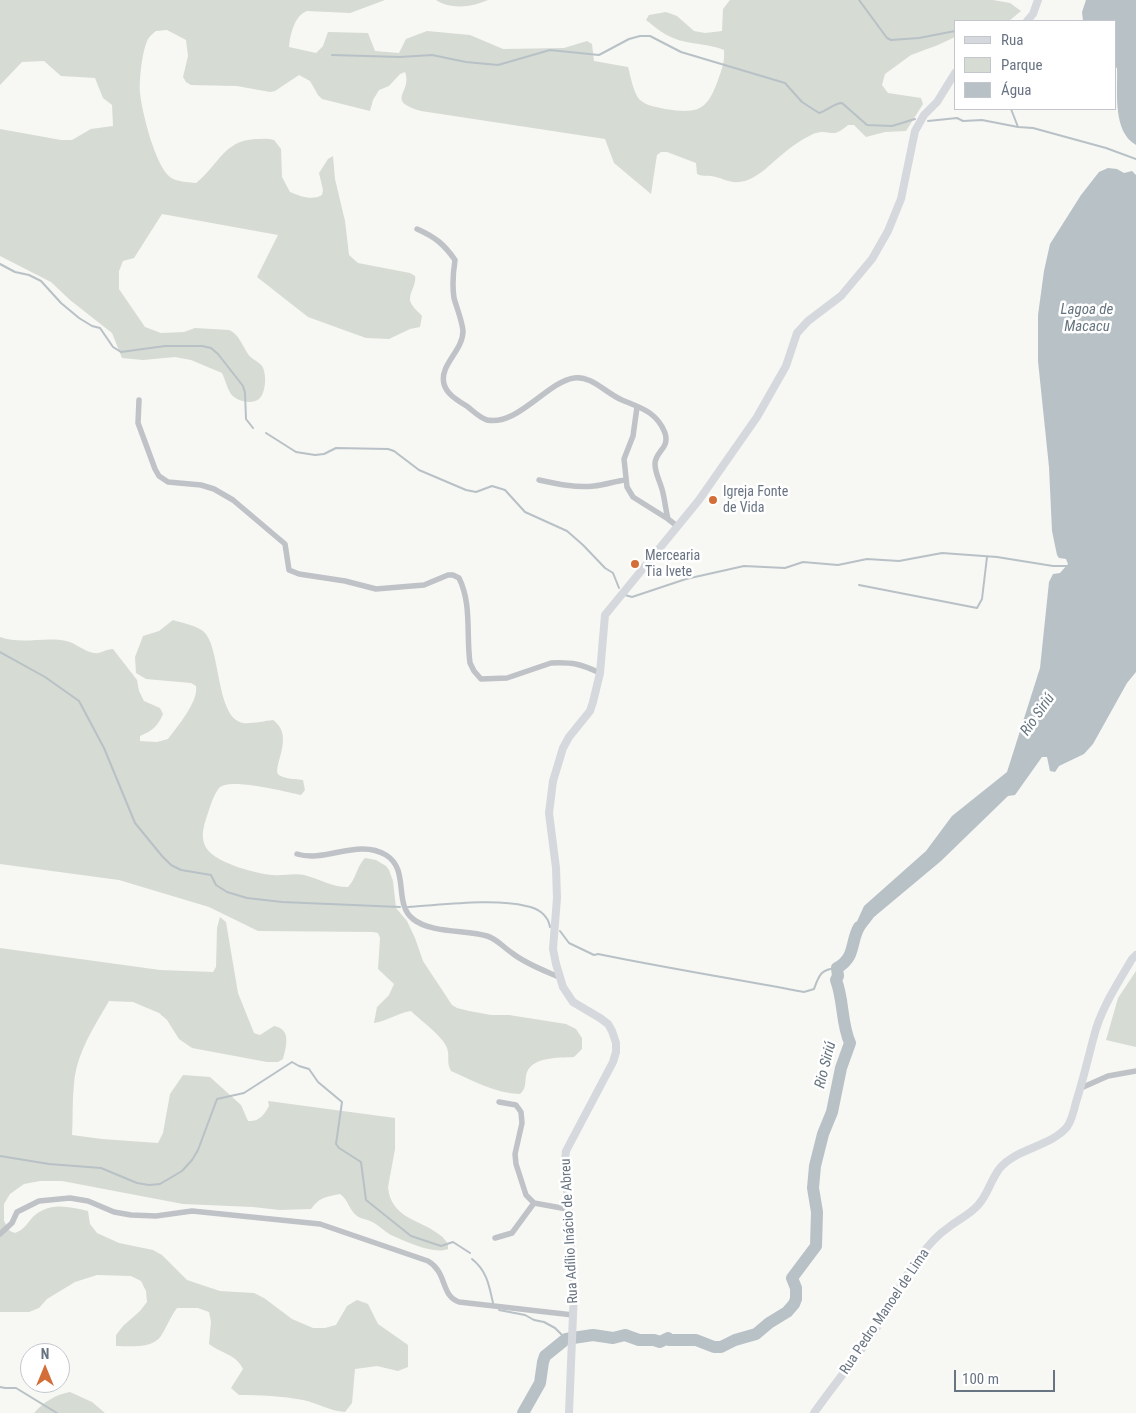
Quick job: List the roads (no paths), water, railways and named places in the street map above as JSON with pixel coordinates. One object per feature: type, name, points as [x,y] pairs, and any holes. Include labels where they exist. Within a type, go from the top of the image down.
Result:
[{"type":"street","points":[[1028,20],[1038,0]]},
{"type":"street","name":"Rua Adílio Inácio de Abreu","points":[[569,1413],[574,1290],[565,1161],[566,1151],[613,1062],[616,1043],[608,1024],[573,1002],[559,977],[553,949],[557,898],[556,868],[549,813],[553,781],[563,748],[569,737],[590,711],[600,673],[605,615],[715,477],[757,417],[786,366],[797,332],[808,320],[841,296],[872,259],[888,231],[901,199],[916,131],[924,115],[936,102],[954,75]]},
{"type":"street","points":[[417,229],[446,247],[455,260],[452,280],[454,297],[463,331],[462,340],[447,367],[444,377],[444,384],[449,394],[485,420],[495,420],[515,414],[558,385],[574,378],[584,378],[647,410],[654,415],[666,435],[666,445],[656,459],[655,466],[668,520]]},
{"type":"street","points":[[139,400],[138,423],[159,476],[168,482],[201,485],[214,489],[233,500],[285,544],[289,570],[299,574],[345,581],[376,589],[424,586],[448,575],[453,575],[459,578],[464,588],[470,663],[481,679],[507,678],[551,663],[578,663],[600,673]]},
{"type":"street","points":[[638,407],[633,436],[624,459],[627,487],[633,497],[677,526]]},
{"type":"street","points":[[539,480],[592,486],[626,480]]},
{"type":"street","points":[[297,854],[307,857],[356,849],[369,849],[385,855],[394,862],[400,872],[406,909],[413,919],[431,927],[489,936],[528,964],[559,977]]},
{"type":"street","name":"Rua Pedro Manoel de Lima","points":[[814,1413],[878,1325],[918,1259],[947,1228],[972,1212],[981,1202],[990,1182],[1001,1167],[1016,1156],[1063,1131],[1071,1120],[1096,1029],[1104,1008],[1136,955]]},
{"type":"street","points":[[1081,1088],[1108,1076],[1136,1071]]},
{"type":"street","points":[[499,1102],[516,1105],[522,1112],[522,1123],[515,1154],[516,1164],[526,1195],[534,1203],[568,1208]]},
{"type":"street","points":[[0,1234],[12,1223],[17,1212],[40,1201],[70,1198],[88,1201],[114,1212],[131,1215],[156,1216],[192,1211],[320,1224],[428,1261],[440,1271],[448,1295],[459,1302],[573,1316]]},
{"type":"street","points":[[495,1238],[512,1233],[534,1203]]},
{"type":"water","points":[[1086,0],[1136,0],[1136,145],[1128,139],[1123,130],[1118,110],[1116,20],[1083,20],[1082,12]]},
{"type":"water","name":"Lagoa de Macacu","points":[[1108,168],[1117,169],[1124,173],[1132,171],[1136,175],[1136,672],[1127,683],[1093,744],[1084,754],[1059,766],[1055,772],[1050,771],[1047,757],[1042,757],[1015,795],[1008,796],[941,861],[874,917],[854,943],[854,928],[864,906],[926,851],[952,816],[1007,772],[1040,668],[1049,582],[1053,574],[1060,573],[1068,564],[1066,559],[1059,558],[1057,555],[1052,531],[1049,467],[1038,361],[1038,315],[1044,271],[1050,244],[1081,195],[1099,172]]},
{"type":"waterway","points":[[859,0],[887,38],[891,40],[919,38],[954,31]]},
{"type":"waterway","points":[[332,55],[400,57],[432,55],[466,62],[498,65],[550,50],[599,55],[629,39],[650,36],[681,52],[785,83],[802,102],[819,113],[842,103],[867,125],[892,126],[915,119]]},
{"type":"waterway","points":[[1011,110],[1018,127]]},
{"type":"waterway","points":[[928,121],[957,118],[963,121],[982,120],[1033,128],[1106,148],[1136,159]]},
{"type":"waterway","points":[[0,264],[15,272],[29,275],[41,281],[61,303],[79,318],[92,326],[100,328],[113,347],[121,352],[165,346],[202,346],[211,348],[243,386],[246,419],[253,428]]},
{"type":"waterway","points":[[266,433],[296,452],[315,455],[324,454],[336,448],[388,449],[394,451],[419,470],[466,490],[476,492],[492,486],[505,490],[525,512],[567,531],[605,568],[613,573],[619,588]]},
{"type":"waterway","points":[[625,595],[632,597],[686,579],[744,566],[785,568],[803,562],[838,565],[867,559],[899,561],[942,553],[997,557],[1053,566],[1069,566]]},
{"type":"waterway","points":[[859,585],[977,608],[982,599],[987,557]]},
{"type":"waterway","points":[[0,652],[45,677],[79,701],[104,748],[135,823],[171,865],[181,870],[211,875],[216,885],[227,892],[247,898],[282,902],[400,907]]},
{"type":"waterway","points":[[408,907],[499,902],[538,910],[545,916],[550,927]]},
{"type":"waterway","name":"Rio Siriú","points":[[523,1413],[540,1383],[545,1356],[566,1339],[593,1335],[613,1338],[625,1335],[639,1340],[660,1342],[668,1338],[669,1340],[696,1340],[714,1347],[721,1347],[735,1340],[756,1334],[787,1312],[794,1304],[796,1288],[792,1278],[816,1246],[817,1212],[813,1188],[815,1166],[823,1134],[832,1112],[841,1068],[850,1043],[845,1028],[836,980],[838,976],[837,968],[843,964],[850,954],[859,927]]},
{"type":"waterway","points":[[560,931],[569,943],[594,955],[598,954],[804,992],[814,989],[819,976],[824,971],[837,968]]},
{"type":"waterway","points":[[0,1156],[49,1164],[101,1168],[137,1183],[160,1184],[182,1171],[192,1160],[198,1150],[217,1099],[244,1093],[292,1062],[309,1069],[318,1082],[342,1102],[336,1144],[361,1162],[366,1200],[411,1236],[441,1246],[453,1242],[470,1253]]},
{"type":"waterway","points":[[472,1259],[484,1273],[489,1284],[493,1303]]},
{"type":"waterway","points":[[499,1310],[525,1315],[534,1320],[544,1322],[555,1328],[566,1339]]},
{"type":"waterway","points":[[0,1387],[16,1388],[57,1413]]},
{"type":"place","name":"Igreja Fonte de Vida","points":[[713,500]]},
{"type":"place","name":"Mercearia Tia Ivete","points":[[635,564]]}]
